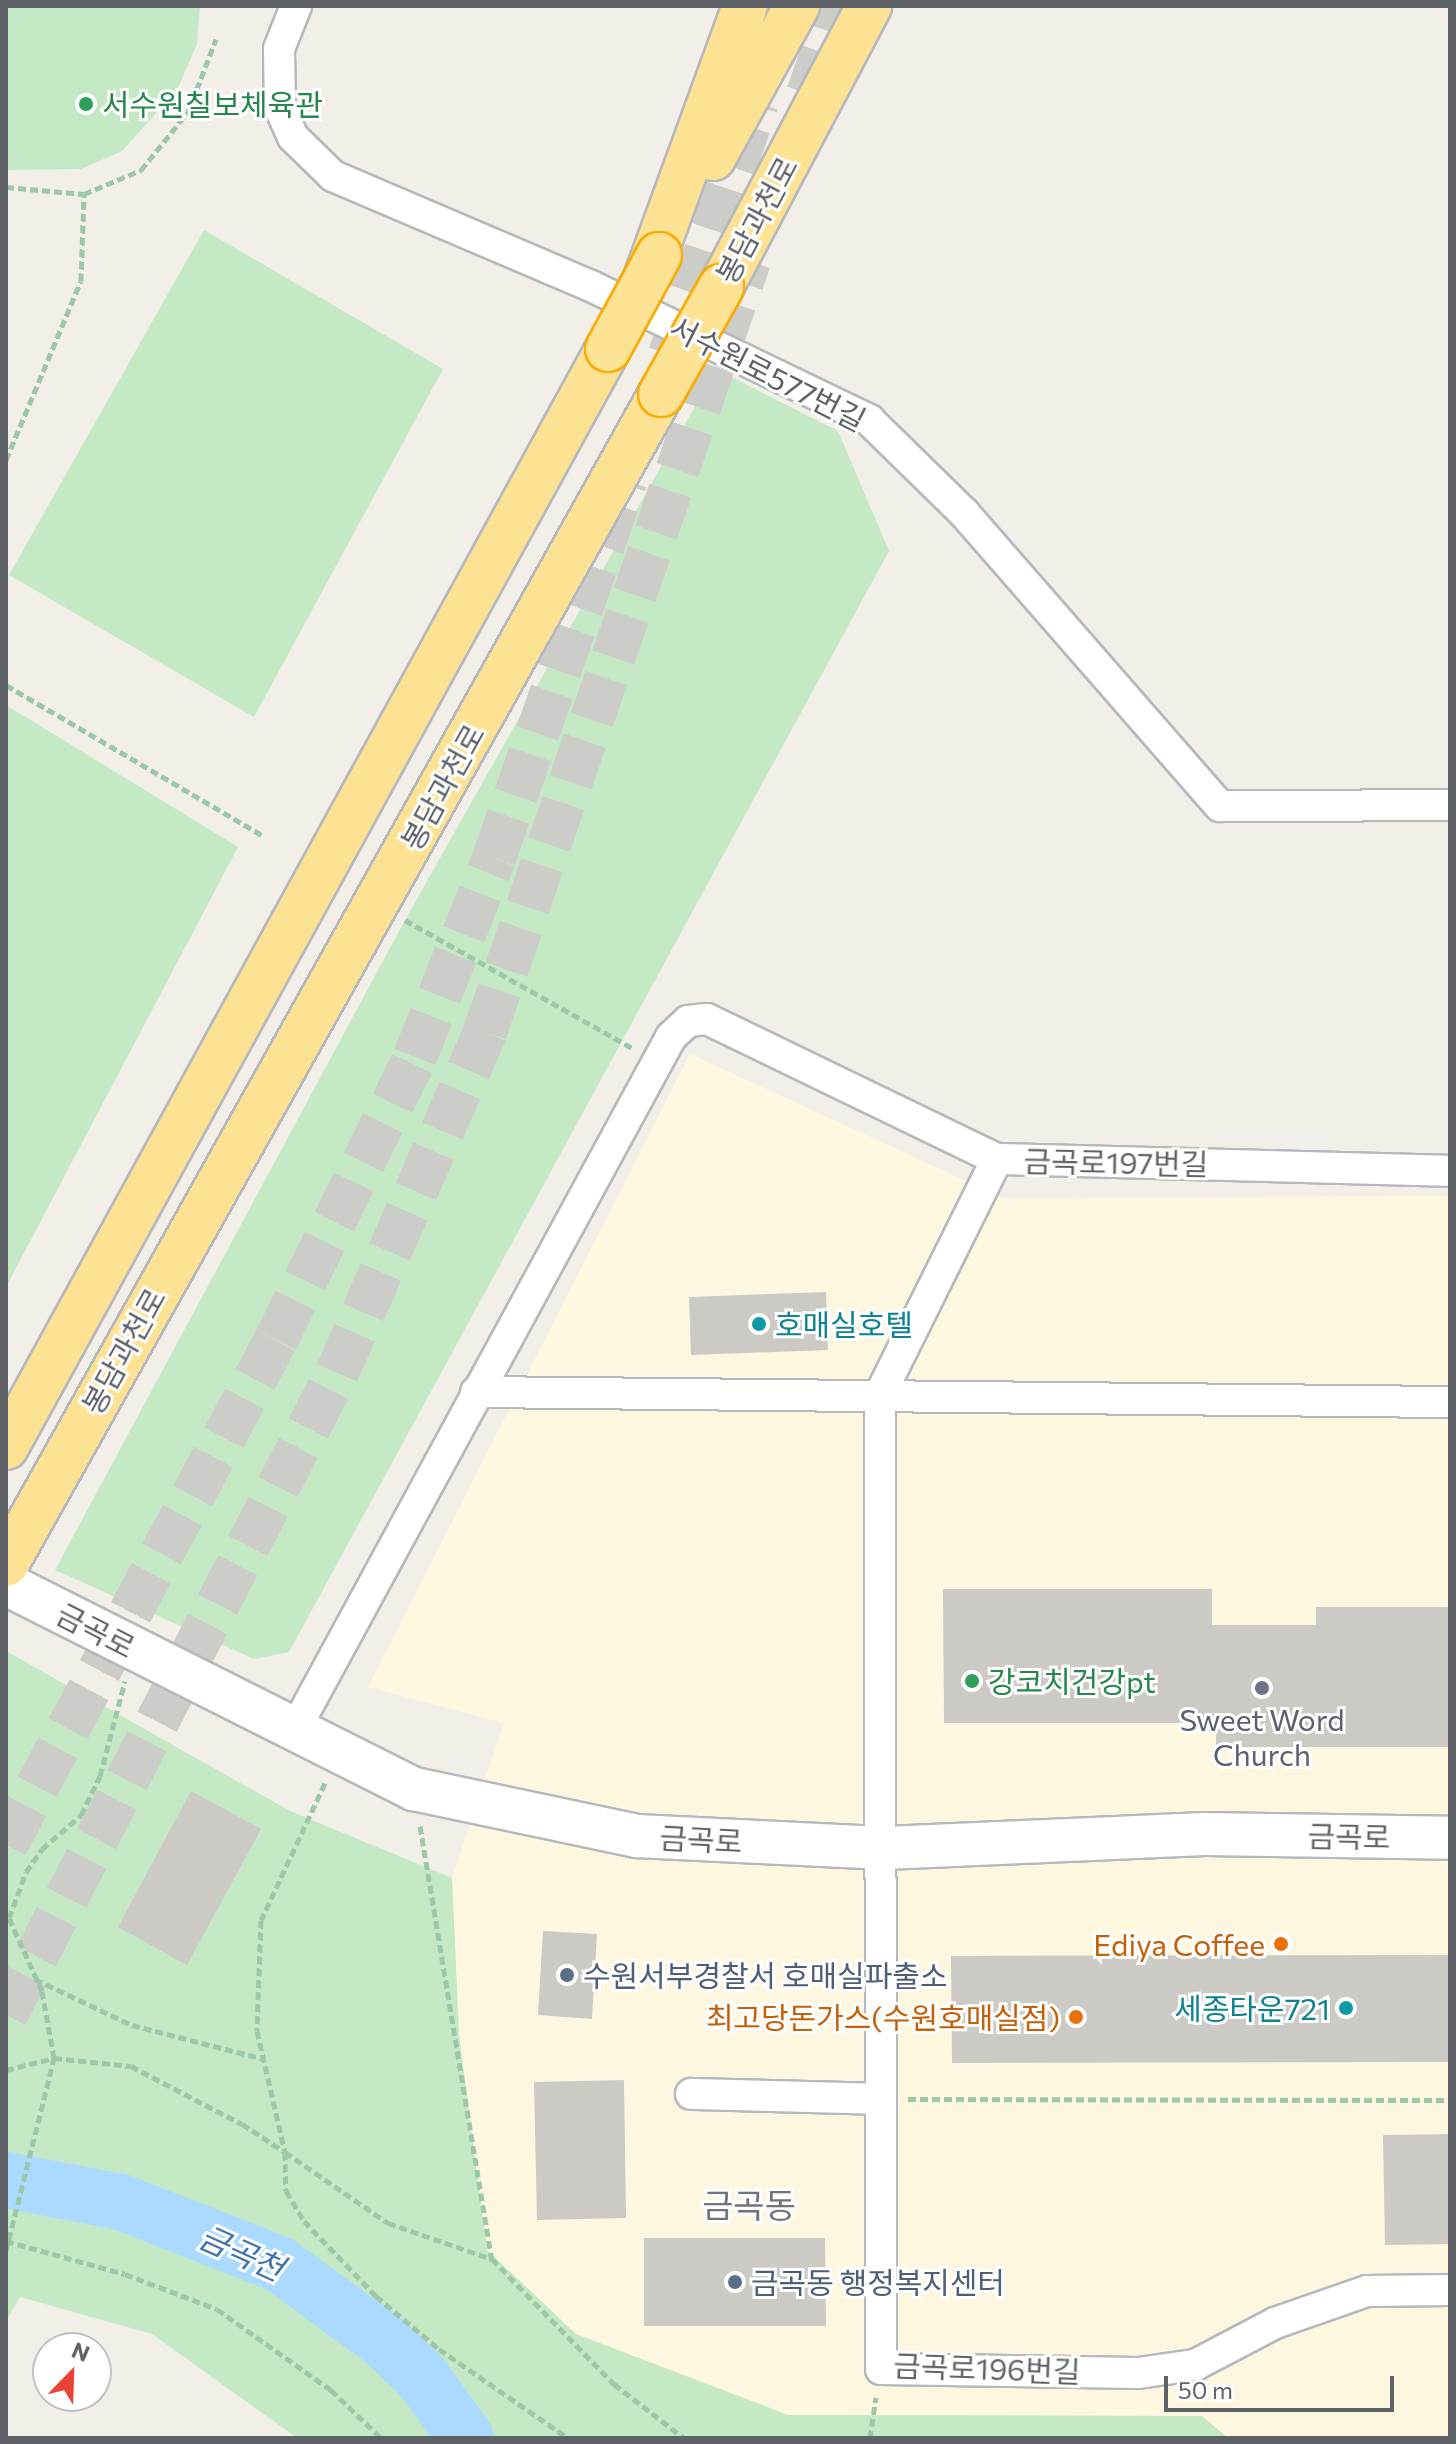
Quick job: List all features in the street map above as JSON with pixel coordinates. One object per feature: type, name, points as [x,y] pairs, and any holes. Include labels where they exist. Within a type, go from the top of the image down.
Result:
[{"type":"highway","points":[[653,267],[745,6]]},
{"type":"highway","name":"봉담과천로","points":[[6,1447],[797,6]]},
{"type":"highway","name":"봉담과천로","points":[[6,1564],[721,287],[869,6]]},
{"type":"main road","name":"금곡로","points":[[6,1584],[414,1789],[637,1836],[885,1848],[1205,1834],[1450,1838]]},
{"type":"street","name":"서수원로577번길","points":[[296,6],[279,49],[280,108],[293,137],[333,176],[591,286],[869,420],[964,513],[1220,806],[1450,805]]},
{"type":"street","points":[[294,1731],[657,1062],[688,1021],[707,1019],[997,1159]]},
{"type":"street","name":"금곡로197번길","points":[[885,1848],[880,1395],[997,1159],[1450,1171]]},
{"type":"street","points":[[476,1392],[1450,1402]]},
{"type":"street","name":"금곡로196번길","points":[[885,1848],[879,2099],[881,2369],[1138,2373],[1195,2365],[1275,2323],[1367,2291],[1450,2290]]},
{"type":"street","points":[[691,2094],[879,2099]]},
{"type":"path","points":[[6,187],[84,194],[141,170],[188,112],[216,39]]},
{"type":"path","points":[[6,460],[81,281],[84,194]]},
{"type":"path","points":[[6,685],[263,836]]},
{"type":"path","points":[[405,920],[657,1062]]},
{"type":"path","points":[[6,2251],[54,2058],[49,2013],[9,1918],[26,1872],[42,1849],[81,1815],[100,1776],[133,1649]]},
{"type":"path","points":[[339,1753],[261,1920],[257,2031],[285,2152],[292,2201],[366,2286],[439,2349],[568,2438]]},
{"type":"path","points":[[414,1789],[492,2259]]},
{"type":"path","points":[[35,1978],[132,2025],[264,2059]]},
{"type":"path","points":[[6,2070],[54,2058],[131,2066],[285,2152],[388,2223],[492,2259],[614,2384],[684,2438]]},
{"type":"path","points":[[879,2099],[1450,2100]]},
{"type":"path","points":[[8,2242],[125,2274],[217,2309],[331,2390],[381,2438]]},
{"type":"path","points":[[870,2438],[881,2369]]},
{"type":"shaded area","points":[[690,1054],[1003,1198],[1450,1196],[1450,2438],[1228,2438],[1201,2416],[788,2415],[576,2334],[487,2250],[459,2034],[452,1878],[504,1723],[368,1687]]},
{"type":"green space","name":"서수원칠보체육관","points":[[6,6],[200,6],[197,44],[177,90],[122,151],[81,169],[6,170]]},
{"type":"green space","points":[[204,230],[443,369],[254,717],[9,575]]},
{"type":"green space","points":[[716,369],[838,431],[889,551],[289,1652],[254,1659],[55,1570],[405,920]]},
{"type":"green space","points":[[6,705],[238,847],[6,1287]]},
{"type":"green space","points":[[6,1651],[290,1811],[452,1878],[459,2034],[487,2250],[576,2334],[788,2415],[1202,2416],[1228,2438],[297,2438],[152,2334],[20,2297],[6,2321]]},
{"type":"building","name":"호매실호텔","points":[[826,1292],[828,1350],[691,1355],[689,1297]]},
{"type":"building","points":[[943,1589],[1212,1589],[1212,1625],[1316,1625],[1316,1607],[1450,1607],[1450,1747],[1216,1747],[1216,1723],[944,1723]]},
{"type":"building","points":[[191,1791],[261,1829],[187,1965],[118,1927]]},
{"type":"building","name":"수원서부경찰서 호매실파출소","points":[[543,1931],[597,1934],[592,2019],[538,2015]]},
{"type":"building","points":[[1450,1955],[1450,2062],[952,2063],[951,1956]]},
{"type":"building","points":[[624,2080],[626,2218],[537,2220],[534,2082]]},
{"type":"building","points":[[1450,2134],[1450,2244],[1385,2245],[1383,2135]]},
{"type":"building","name":"금곡동 행정복지센터","points":[[644,2238],[825,2238],[826,2326],[644,2326]]},
{"type":"waterway","name":"금곡천","points":[[6,2180],[121,2202],[279,2264],[383,2340],[422,2377],[466,2438]]},
{"type":"tunnel","points":[[808,94],[839,6]]},
{"type":"tunnel","points":[[670,355],[757,103]]},
{"type":"tunnel","points":[[6,2015],[337,1373],[485,1032],[749,261]]},
{"type":"tunnel","points":[[6,1845],[276,1340],[415,1057],[494,858],[626,480]]},
{"type":"place","name":"서수원칠보체육관","points":[[86,104]]},
{"type":"place","name":"호매실호텔","points":[[759,1324]]},
{"type":"place","name":"강코치건강pt","points":[[972,1681]]},
{"type":"place","name":"Sweet Word Church","points":[[1262,1688]]},
{"type":"place","name":"Ediya Coffee","points":[[1281,1944]]},
{"type":"place","name":"수원서부경찰서 호매실파출소","points":[[567,1975]]},
{"type":"place","name":"세종타운721","points":[[1346,2008]]},
{"type":"place","name":"최고당돈가스(수원호매실점)","points":[[1076,2017]]},
{"type":"place","name":"금곡동 행정복지센터","points":[[735,2282]]},
{"type":"district","name":"금곡동","points":[[749,2205]]}]
